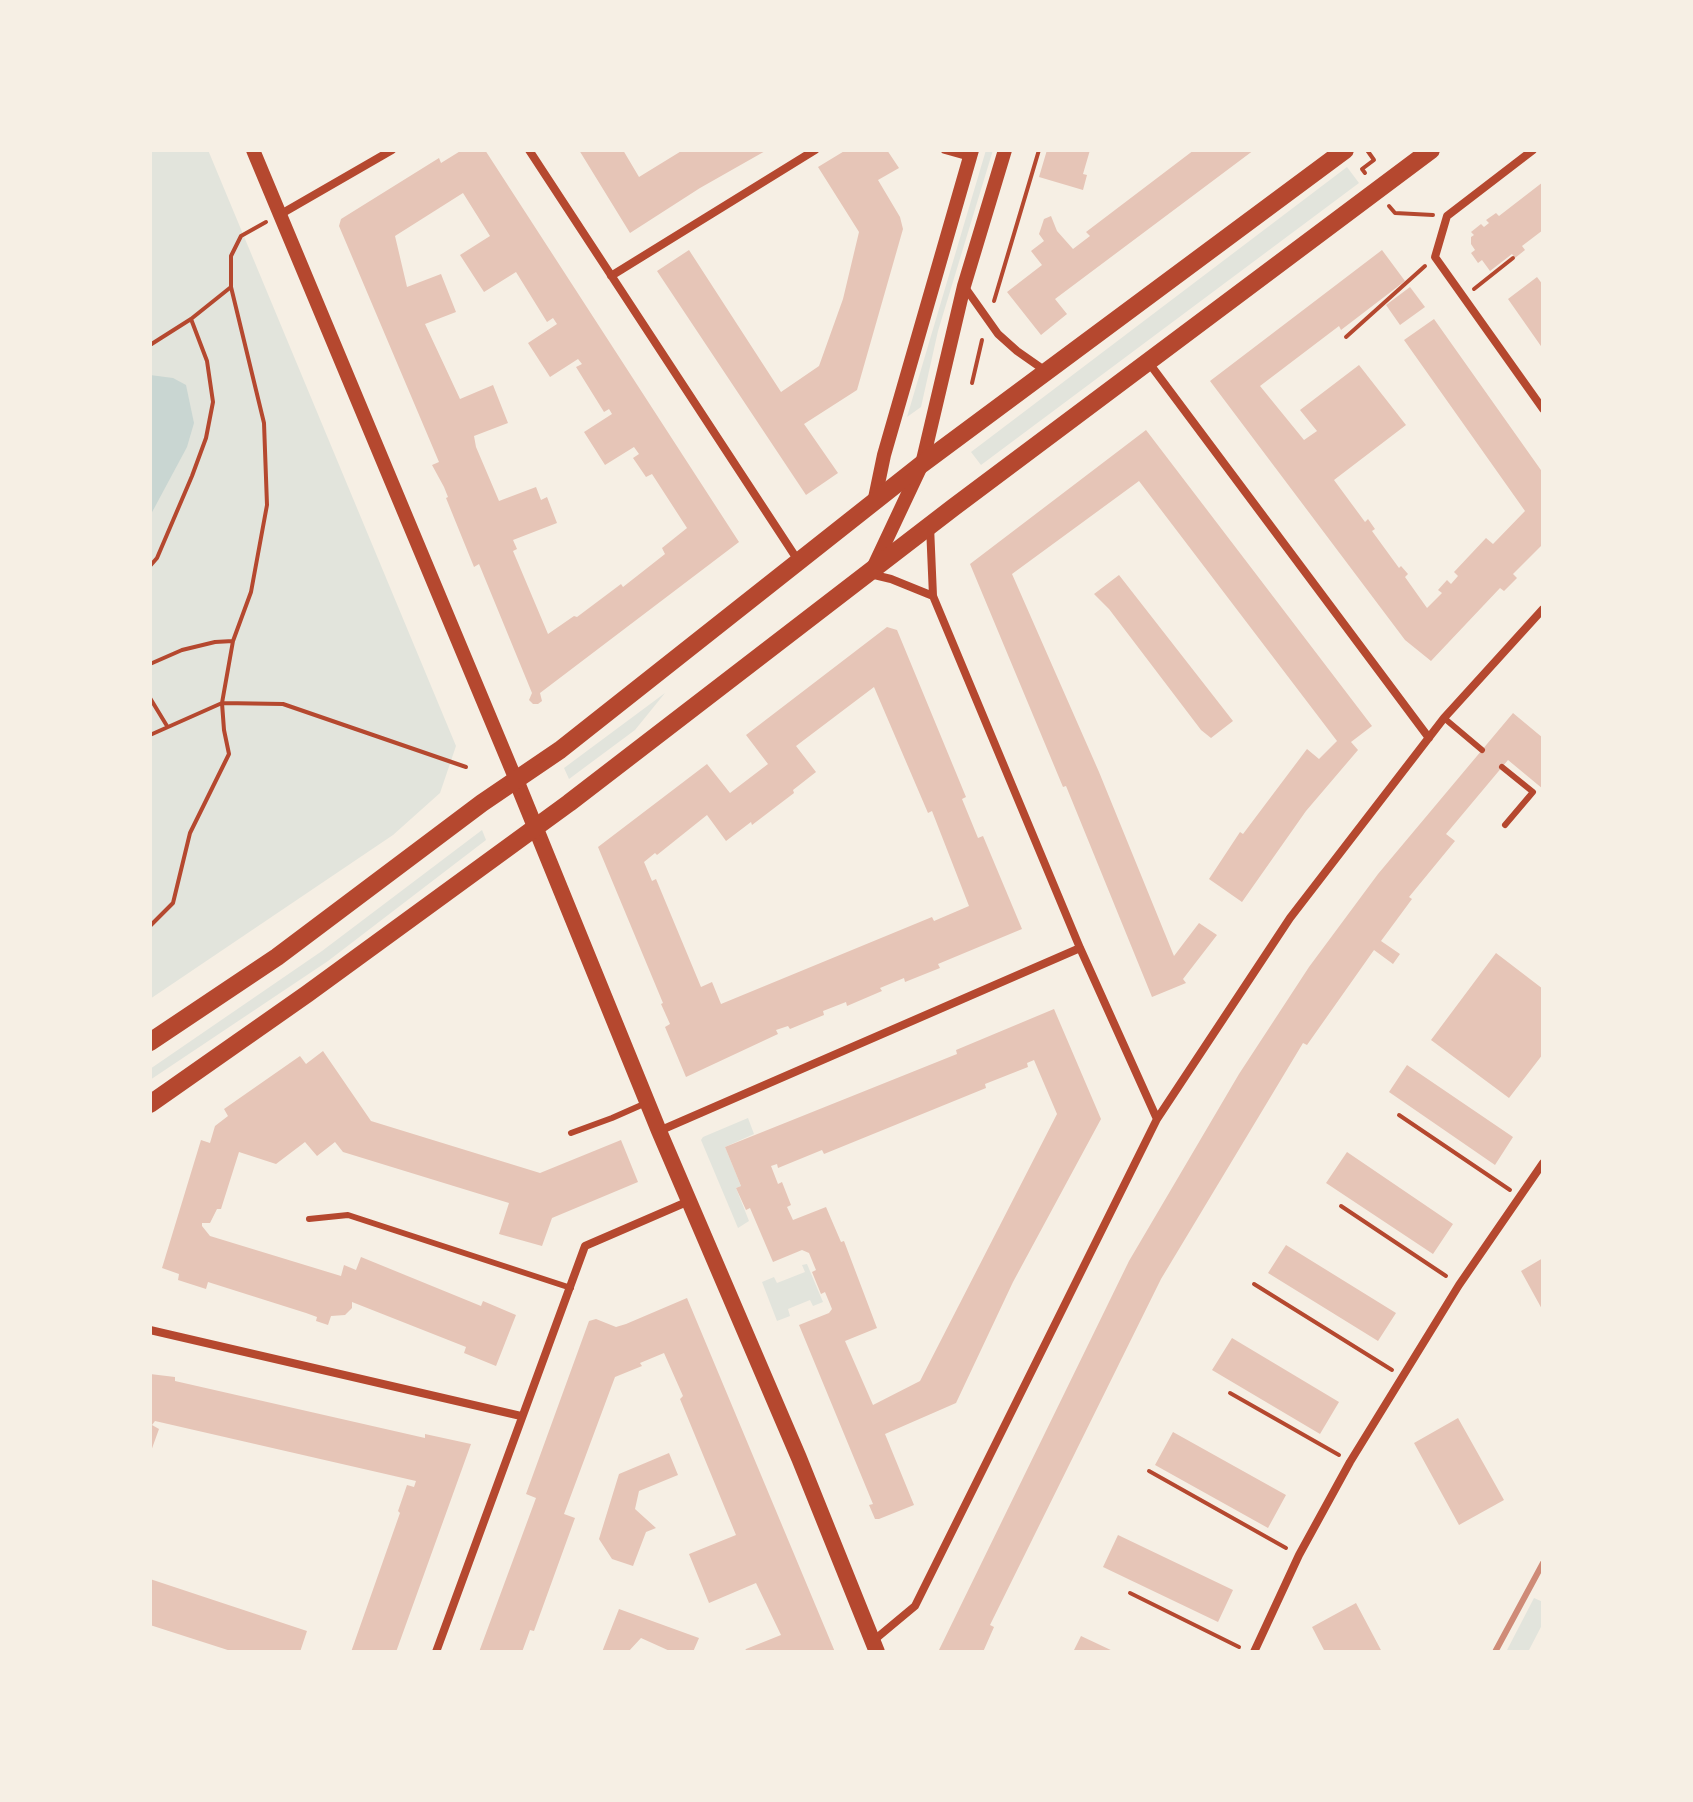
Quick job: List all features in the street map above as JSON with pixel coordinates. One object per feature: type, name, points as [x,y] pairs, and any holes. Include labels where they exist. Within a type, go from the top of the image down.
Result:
[{"type":"main road","points":[[150,1042],[277,957],[560,750],[922,464],[1345,150]]},
{"type":"main road","points":[[150,1104],[536,827],[1431,150]]},
{"type":"main road","points":[[516,780],[875,1646]]},
{"type":"street","points":[[253,150],[516,780]]},
{"type":"street","points":[[281,214],[392,150]]},
{"type":"street","points":[[529,150],[799,563]]},
{"type":"street","points":[[611,276],[815,150]]},
{"type":"street","points":[[874,503],[884,455],[971,153],[945,150]]},
{"type":"street","points":[[933,596],[870,574],[922,464],[964,286],[1005,150]]},
{"type":"street","points":[[1533,150],[1447,216],[1435,257],[1543,409]]},
{"type":"street","points":[[964,286],[988,321],[1017,351],[1048,373]]},
{"type":"street","points":[[1149,363],[1429,738]]},
{"type":"street","points":[[930,526],[933,596],[1080,948],[1157,1119]]},
{"type":"street","points":[[875,1646],[915,1606],[1157,1119],[1290,918],[1444,718],[1543,609]]},
{"type":"street","points":[[659,1131],[1080,948]]},
{"type":"street","points":[[1252,1652],[1299,1555],[1350,1462],[1459,1285],[1543,1163]]},
{"type":"street","points":[[436,1652],[585,1246],[689,1201]]},
{"type":"street","points":[[150,1330],[521,1416]]},
{"type":"lane","points":[[1444,718],[1482,750]]},
{"type":"lane","points":[[1502,767],[1533,792],[1505,825]]},
{"type":"lane","points":[[571,1133],[648,1102]]},
{"type":"lane","points":[[309,1219],[348,1215],[571,1288]]},
{"type":"path","points":[[972,383],[1039,150]]},
{"type":"path","points":[[150,926],[173,903],[190,833],[229,754],[222,703],[233,641],[251,592],[267,505],[264,423],[231,287],[231,256],[241,236],[254,229]]},
{"type":"path","points":[[1346,337],[1435,257]]},
{"type":"path","points":[[1464,297],[1513,258]]},
{"type":"path","points":[[150,345],[191,319],[231,287]]},
{"type":"path","points":[[150,566],[157,558],[192,476],[206,438],[213,402],[207,361],[191,319]]},
{"type":"path","points":[[150,664],[182,650],[233,641]]},
{"type":"path","points":[[150,698],[167,726]]},
{"type":"path","points":[[150,735],[222,703],[283,704],[466,767]]},
{"type":"path","points":[[1399,1115],[1519,1196]]},
{"type":"path","points":[[1341,1206],[1459,1285]]},
{"type":"path","points":[[1254,1284],[1402,1376]]},
{"type":"path","points":[[1230,1393],[1350,1462]]},
{"type":"path","points":[[1149,1471],[1299,1555]]},
{"type":"path","points":[[1130,1593],[1252,1652]]},
{"type":"shaded area","points":[[150,150],[208,150],[456,746],[440,793],[393,835],[150,999]]},
{"type":"shaded area","points":[[986,150],[993,150],[938,331],[921,407],[907,417]]},
{"type":"shaded area","points":[[1347,167],[1359,183],[981,465],[971,452]]},
{"type":"shaded area","points":[[150,375],[173,378],[186,385],[194,423],[187,447],[150,516]]},
{"type":"shaded area","points":[[665,693],[635,730],[569,779],[564,768]]},
{"type":"shaded area","points":[[482,830],[486,840],[328,961],[150,1080],[150,1069],[322,951]]},
{"type":"shaded area","points":[[748,1118],[754,1134],[725,1147],[741,1186],[736,1188],[749,1221],[738,1228],[701,1140]]},
{"type":"shaded area","points":[[807,1264],[823,1302],[813,1306],[810,1300],[788,1309],[790,1316],[777,1321],[762,1282],[774,1277],[777,1283],[805,1272],[802,1265]]},
{"type":"shaded area","points":[[1534,1598],[1543,1602],[1543,1623],[1528,1652],[1506,1652]]},
{"type":"building","points":[[462,150],[485,150],[739,542],[540,693],[542,701],[538,704],[529,700],[532,693],[479,564],[474,567],[444,487],[432,465],[439,462],[339,226],[341,219],[439,158],[441,163]],"holes":[[[463,193],[490,236],[460,255],[484,292],[516,272],[547,322],[553,318],[557,324],[528,343],[550,377],[578,359],[582,364],[576,367],[604,412],[609,409],[612,414],[584,432],[605,465],[634,447],[639,454],[633,458],[646,477],[652,474],[687,528],[662,548],[665,554],[623,587],[621,584],[548,634],[513,551],[517,549],[513,540],[557,523],[547,497],[541,500],[536,487],[499,501],[474,436],[508,423],[493,385],[460,399],[425,324],[456,312],[441,274],[407,287],[395,236]]]},
{"type":"building","points":[[579,150],[623,150],[639,177],[683,150],[767,150],[630,233]]},
{"type":"building","points":[[846,150],[887,150],[899,168],[878,180],[900,217],[903,229],[857,390],[804,424],[838,473],[806,495],[657,271],[689,250],[781,392],[819,366],[843,299],[859,232],[818,167]]},
{"type":"building","points":[[1047,150],[1090,150],[1083,174],[1087,175],[1083,190],[1039,177]]},
{"type":"building","points":[[1194,150],[1254,150],[1055,299],[1067,314],[1041,335],[1007,292],[1042,265],[1031,251],[1044,241],[1039,234],[1044,219],[1051,216],[1057,231],[1073,249],[1090,236],[1086,232]]},
{"type":"building","points":[[1543,182],[1543,230],[1522,246],[1525,250],[1515,258],[1512,254],[1490,271],[1482,260],[1478,263],[1471,253],[1475,250],[1471,244],[1474,235],[1471,232],[1481,224],[1484,227],[1489,223],[1486,220],[1496,213],[1499,216]]},
{"type":"building","points":[[1382,250],[1405,281],[1260,386],[1304,440],[1317,431],[1300,410],[1359,365],[1406,425],[1334,480],[1365,522],[1368,519],[1375,529],[1372,531],[1399,568],[1401,566],[1408,574],[1405,577],[1427,608],[1442,593],[1438,590],[1447,580],[1451,584],[1458,576],[1454,572],[1486,538],[1493,544],[1525,511],[1404,340],[1434,319],[1543,473],[1543,544],[1513,574],[1517,578],[1504,591],[1500,588],[1431,661],[1405,640],[1210,381]]},
{"type":"building","points":[[1537,277],[1543,285],[1543,349],[1508,299]]},
{"type":"building","points":[[1410,287],[1425,307],[1400,325],[1386,305]]},
{"type":"building","points":[[1146,430],[1372,726],[1351,742],[1358,750],[1306,811],[1242,902],[1209,879],[1240,832],[1243,834],[1307,749],[1319,759],[1337,741],[1139,481],[1012,574],[1099,772],[1174,956],[1199,923],[1217,935],[1183,979],[1186,983],[1152,997],[1066,786],[1063,787],[970,564]]},
{"type":"building","points":[[1119,575],[1233,721],[1211,738],[1201,730],[1109,609],[1094,594]]},
{"type":"building","points":[[887,627],[897,630],[966,797],[962,799],[978,838],[983,836],[1022,929],[938,964],[940,968],[905,982],[904,978],[847,1006],[846,1002],[823,1011],[824,1015],[790,1029],[788,1026],[776,1030],[778,1034],[686,1077],[665,1027],[670,1024],[663,1003],[598,847],[707,764],[730,793],[768,764],[746,735]],"holes":[[[874,687],[928,813],[932,811],[969,906],[934,921],[932,917],[721,1004],[712,982],[701,987],[656,879],[652,881],[644,862],[707,815],[726,841],[751,822],[752,825],[816,772],[796,746]]]},
{"type":"building","points":[[1513,713],[1543,738],[1543,789],[1508,760],[1446,834],[1455,841],[1409,897],[1412,899],[1381,941],[1400,954],[1393,964],[1374,950],[1307,1045],[1303,1043],[1161,1279],[990,1625],[994,1627],[983,1652],[938,1652],[1129,1261],[1239,1074],[1309,967],[1378,874]]},
{"type":"building","points":[[1496,953],[1543,989],[1543,1054],[1509,1098],[1431,1040]]},
{"type":"building","points":[[1054,1009],[1101,1119],[1013,1282],[956,1403],[885,1434],[914,1505],[875,1519],[869,1505],[873,1504],[799,1325],[832,1309],[825,1292],[821,1294],[812,1272],[816,1270],[809,1253],[802,1250],[773,1262],[750,1208],[746,1210],[736,1188],[741,1186],[725,1147],[957,1054],[956,1050]],"holes":[[[1034,1060],[1057,1114],[920,1381],[873,1405],[845,1341],[877,1328],[844,1241],[841,1242],[826,1207],[793,1220],[782,1182],[778,1184],[771,1166],[777,1164],[778,1168],[822,1150],[824,1154],[986,1088],[985,1084],[1028,1067],[1027,1063]]]},
{"type":"building","points":[[323,1051],[371,1121],[540,1173],[621,1140],[638,1182],[552,1218],[542,1246],[499,1234],[509,1203],[343,1152],[335,1142],[317,1156],[305,1142],[276,1164],[239,1152],[221,1209],[217,1209],[210,1223],[202,1223],[210,1236],[341,1276],[344,1265],[356,1270],[361,1257],[481,1306],[483,1301],[516,1315],[496,1366],[464,1353],[466,1347],[352,1302],[352,1308],[345,1315],[331,1316],[328,1325],[306,1313],[208,1282],[206,1289],[178,1280],[179,1274],[162,1268],[201,1140],[210,1143],[215,1126],[228,1116],[224,1109],[300,1056],[306,1064]]},
{"type":"building","points":[[1407,1065],[1513,1137],[1495,1165],[1389,1092]]},
{"type":"building","points":[[1347,1152],[1453,1224],[1433,1254],[1326,1183]]},
{"type":"building","points":[[1286,1245],[1396,1313],[1378,1341],[1268,1273]]},
{"type":"building","points":[[1543,1258],[1543,1311],[1521,1271]]},
{"type":"building","points":[[687,1298],[835,1652],[744,1652],[781,1635],[756,1583],[709,1603],[689,1554],[736,1535],[664,1353],[615,1377],[564,1514],[575,1518],[534,1631],[530,1630],[522,1652],[479,1652],[536,1498],[526,1494],[589,1321],[596,1319],[616,1327]]},
{"type":"building","points":[[1232,1338],[1339,1402],[1320,1434],[1212,1370]]},
{"type":"building","points":[[150,1374],[175,1377],[175,1381],[425,1438],[425,1434],[471,1444],[396,1652],[351,1652],[407,1485],[414,1487],[416,1481],[155,1421],[152,1425],[159,1429],[150,1454]]},
{"type":"building","points":[[1458,1418],[1504,1500],[1459,1525],[1414,1443]]},
{"type":"building","points":[[1173,1432],[1286,1495],[1268,1528],[1155,1465]]},
{"type":"building","points":[[669,1453],[678,1475],[639,1491],[635,1509],[656,1528],[646,1532],[633,1566],[612,1559],[599,1539],[619,1474]]},
{"type":"building","points":[[1118,1535],[1233,1590],[1218,1622],[1103,1567]]},
{"type":"building","points":[[150,1579],[307,1631],[300,1652],[234,1652],[150,1625]]},
{"type":"building","points":[[1356,1603],[1382,1652],[1325,1652],[1312,1627]]},
{"type":"building","points":[[619,1609],[699,1638],[693,1652],[672,1652],[641,1638],[628,1652],[602,1652]]},
{"type":"building","points":[[1081,1636],[1115,1652],[1073,1652]]},
{"type":"railway","points":[[1495,1652],[1543,1563]]}]
